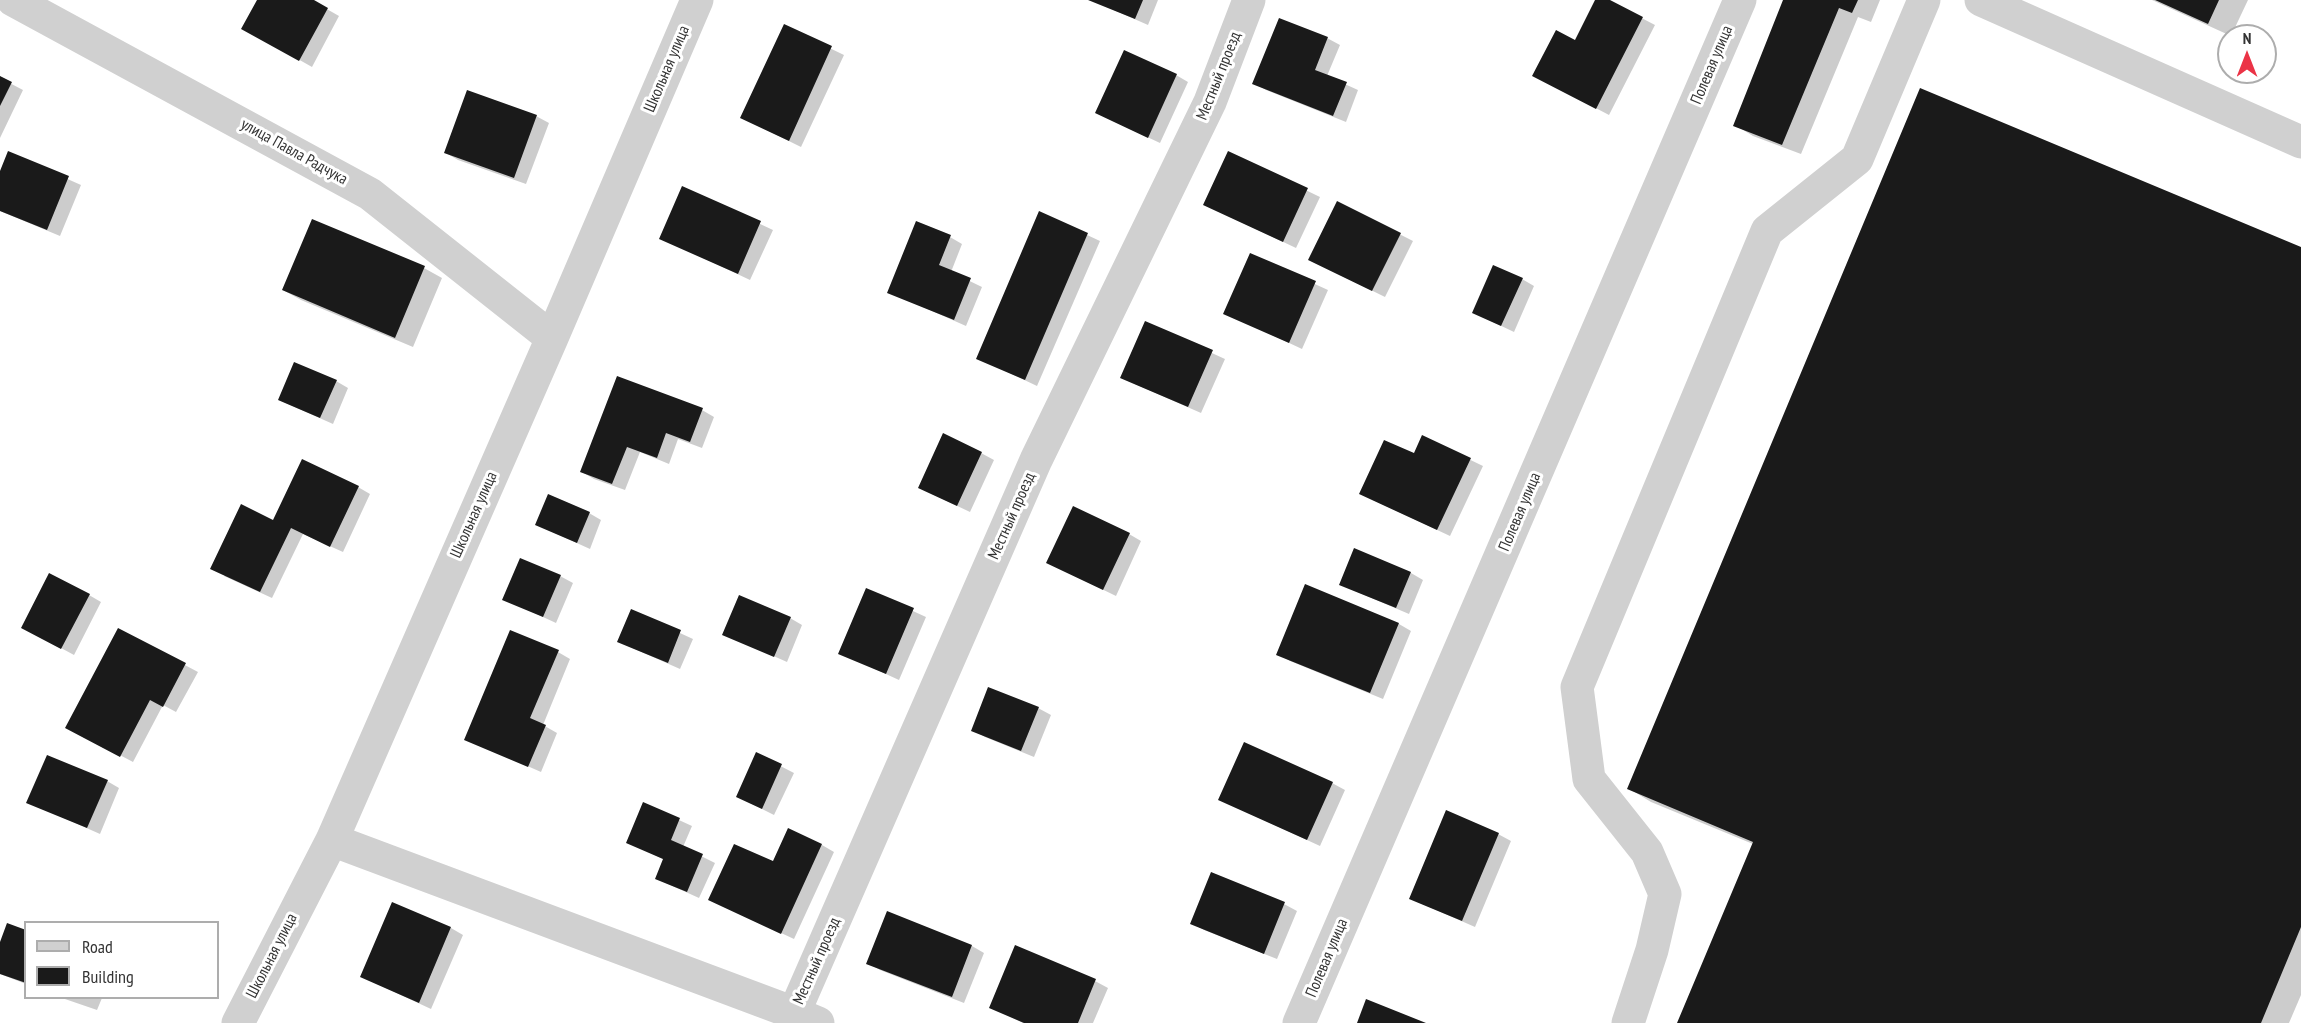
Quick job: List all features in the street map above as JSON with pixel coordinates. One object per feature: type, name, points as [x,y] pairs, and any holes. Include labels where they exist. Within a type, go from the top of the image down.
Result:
[{"type":"street","name":"улица Павла Радчука","points":[[13,0],[370,194],[552,338]]},
{"type":"street","name":"Школьная улица","points":[[238,1023],[332,840],[697,0]]},
{"type":"street","name":"Местный проезд","points":[[806,1018],[1036,460],[1210,102],[1249,0]]},
{"type":"street","name":"Полевая улица","points":[[1299,1023],[1740,0]]},
{"type":"street","points":[[1628,1023],[1652,950],[1665,894],[1647,852],[1589,779],[1576,687],[1767,231],[1857,159],[1924,0]]},
{"type":"street","points":[[1981,0],[2301,142]]},
{"type":"street","points":[[332,840],[806,1018]]},
{"type":"building","points":[[257,0],[314,0],[328,8],[299,61],[241,29]]},
{"type":"building","points":[[1088,0],[1143,0],[1135,19]]},
{"type":"building","points":[[1595,0],[1610,0],[1643,17],[1596,109],[1532,76],[1556,30],[1575,40]]},
{"type":"building","points":[[1783,0],[1858,0],[1852,13],[1839,8],[1782,145],[1733,126]]},
{"type":"building","points":[[2155,0],[2219,0],[2208,24]]},
{"type":"building","points":[[1279,18],[1328,37],[1315,70],[1347,82],[1333,116],[1252,84]]},
{"type":"building","points":[[784,24],[832,46],[789,141],[740,118]]},
{"type":"building","points":[[1124,50],[1177,74],[1148,138],[1095,113]]},
{"type":"building","points":[[0,76],[12,82],[0,106]]},
{"type":"building","points":[[1920,88],[2301,247],[2301,927],[2261,1023],[1677,1023],[1753,842],[1627,789]]},
{"type":"building","points":[[467,90],[537,115],[514,178],[444,153]]},
{"type":"building","points":[[8,151],[69,176],[47,230],[0,211],[0,171]]},
{"type":"building","points":[[1228,151],[1308,188],[1283,242],[1203,205]]},
{"type":"building","points":[[682,186],[761,221],[738,274],[659,239]]},
{"type":"building","points":[[1337,201],[1401,233],[1372,291],[1308,260]]},
{"type":"building","points":[[1039,211],[1088,233],[1025,380],[976,359]]},
{"type":"building","points":[[312,219],[425,266],[395,338],[282,290]]},
{"type":"building","points":[[916,221],[951,235],[939,265],[971,278],[954,320],[887,293]]},
{"type":"building","points":[[1250,253],[1316,281],[1289,343],[1223,314]]},
{"type":"building","points":[[1493,265],[1523,278],[1501,326],[1472,313]]},
{"type":"building","points":[[1145,321],[1213,350],[1188,407],[1120,378]]},
{"type":"building","points":[[294,362],[337,380],[320,418],[278,400]]},
{"type":"building","points":[[617,376],[703,408],[690,442],[666,433],[657,458],[627,447],[612,484],[580,472]]},
{"type":"building","points":[[943,433],[982,452],[957,506],[918,488]]},
{"type":"building","points":[[1422,435],[1471,458],[1437,530],[1359,494],[1384,440],[1414,453]]},
{"type":"building","points":[[302,459],[359,486],[330,547],[291,528],[260,592],[210,569],[241,504],[273,520]]},
{"type":"building","points":[[548,494],[590,512],[577,543],[535,525]]},
{"type":"building","points":[[1073,506],[1130,533],[1103,590],[1046,563]]},
{"type":"building","points":[[1354,548],[1411,572],[1396,608],[1339,585]]},
{"type":"building","points":[[520,558],[561,575],[543,617],[502,600]]},
{"type":"building","points":[[49,573],[90,594],[61,649],[21,628]]},
{"type":"building","points":[[1305,584],[1399,623],[1370,693],[1276,655]]},
{"type":"building","points":[[866,588],[914,608],[886,674],[838,654]]},
{"type":"building","points":[[739,595],[791,617],[774,657],[722,635]]},
{"type":"building","points":[[631,609],[681,630],[668,663],[617,642]]},
{"type":"building","points":[[118,628],[186,663],[163,707],[150,700],[120,757],[65,728]]},
{"type":"building","points":[[510,630],[559,650],[530,718],[546,725],[528,767],[464,740]]},
{"type":"building","points":[[988,687],[1039,707],[1021,751],[971,731]]},
{"type":"building","points":[[1244,742],[1333,782],[1307,840],[1218,800]]},
{"type":"building","points":[[756,752],[782,764],[762,809],[736,797]]},
{"type":"building","points":[[47,755],[108,780],[87,828],[26,803]]},
{"type":"building","points":[[643,802],[680,818],[671,840],[703,854],[687,892],[655,879],[663,859],[626,843]]},
{"type":"building","points":[[1446,810],[1499,833],[1462,921],[1409,899]]},
{"type":"building","points":[[788,828],[822,844],[781,934],[708,900],[734,844],[773,861]]},
{"type":"building","points":[[1211,872],[1285,902],[1264,954],[1190,924]]},
{"type":"building","points":[[392,902],[451,927],[419,1003],[360,977]]},
{"type":"building","points":[[887,911],[972,945],[952,997],[866,964]]},
{"type":"building","points":[[7,923],[24,929],[24,982],[0,974],[0,942]]},
{"type":"building","points":[[1015,945],[1096,979],[1078,1023],[1024,1023],[989,1008]]},
{"type":"building","points":[[1366,999],[1426,1023],[1357,1023]]}]
